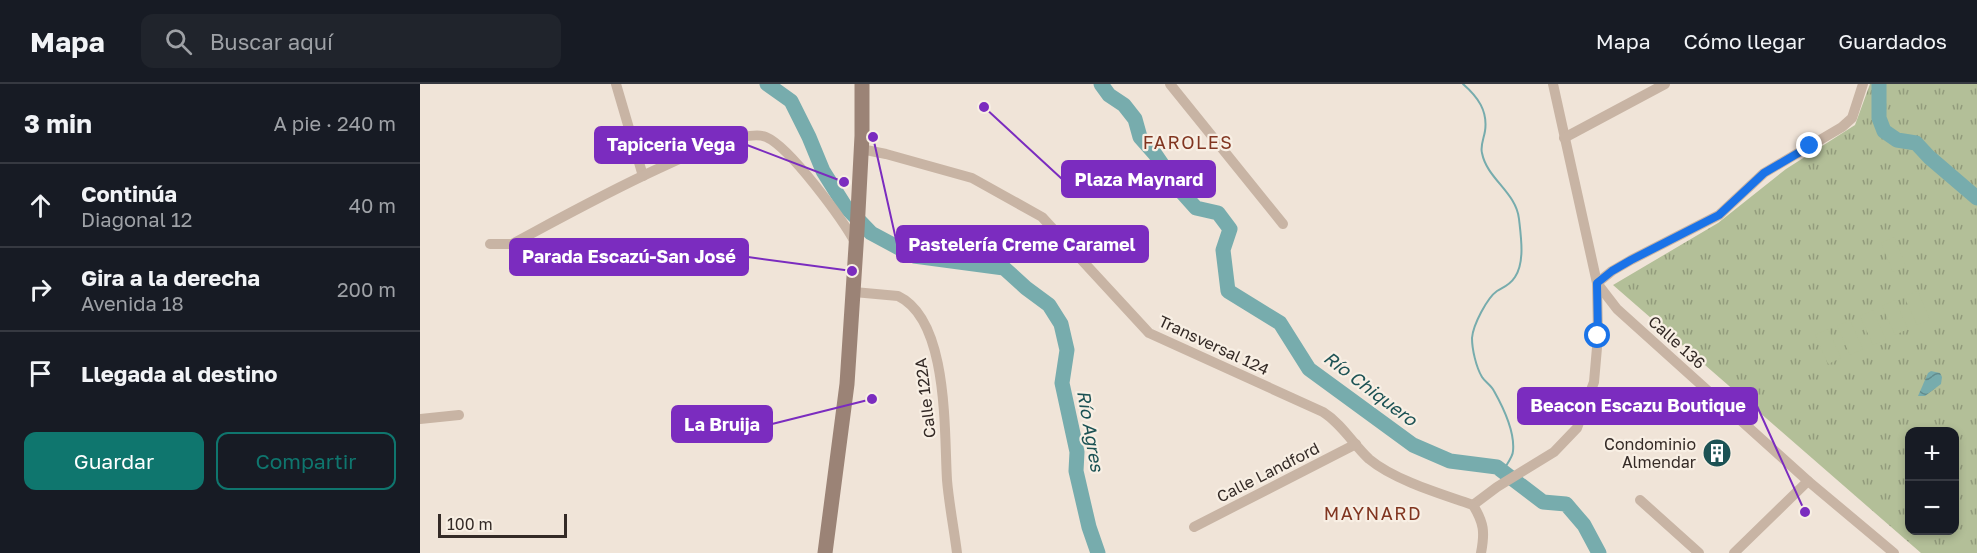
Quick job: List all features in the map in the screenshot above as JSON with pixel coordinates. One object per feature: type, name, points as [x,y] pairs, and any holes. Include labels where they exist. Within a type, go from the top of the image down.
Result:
[{"type":"main road","points":[[825,553],[847,384],[859,202],[862,84]]},
{"type":"street","points":[[616,84],[643,176]]},
{"type":"street","points":[[1170,84],[1282,224]]},
{"type":"street","name":"Calle 136","points":[[1553,84],[1597,283],[1617,309],[1808,481],[1894,553]]},
{"type":"street","points":[[1564,138],[1665,84]]},
{"type":"street","points":[[1481,553],[1485,533],[1473,505],[1497,487],[1554,452],[1577,428],[1594,382],[1598,318],[1597,283],[1631,260],[1719,215],[1764,173],[1842,127],[1851,118],[1863,84]]},
{"type":"street","points":[[490,244],[512,244],[643,176],[694,153],[748,136],[763,136],[777,143],[857,238]]},
{"type":"street","name":"Transversal 124","points":[[861,149],[972,178],[1042,217],[1149,333],[1323,412],[1332,417],[1380,468],[1473,505]]},
{"type":"street","name":"Calle 122A","points":[[854,292],[898,296],[904,299],[920,315],[929,331],[935,350],[943,402],[947,481],[957,553]]},
{"type":"street","points":[[1598,318],[1607,310],[1617,309]]},
{"type":"street","points":[[420,419],[459,415]]},
{"type":"street","name":"Calle Landford","points":[[1194,527],[1356,444]]},
{"type":"street","points":[[1734,553],[1808,481]]},
{"type":"street","points":[[1640,500],[1699,553]]},
{"type":"green space","points":[[1870,84],[1977,84],[1977,553],[1921,553],[1613,285],[1718,223],[1786,169],[1855,125]]},
{"type":"green space","points":[[1894,237],[1906,266],[1893,272],[1881,243]]},
{"type":"green space","points":[[1918,291],[1930,320],[1917,325],[1904,296]]},
{"type":"green space","points":[[1895,300],[1908,329],[1895,335],[1882,306]]},
{"type":"green space","points":[[1873,310],[1886,340],[1873,345],[1860,316]]},
{"type":"green space","points":[[1850,320],[1863,349],[1850,355],[1837,326]]},
{"type":"green space","points":[[1828,329],[1841,358],[1828,364],[1815,335]]},
{"type":"water","points":[[1931,371],[1940,373],[1941,384],[1925,396],[1918,396],[1928,373]]},
{"type":"waterway","name":"Río Agres","points":[[767,84],[791,101],[823,171],[845,206],[871,233],[914,256],[1004,268],[1049,305],[1061,324],[1067,350],[1062,383],[1077,452],[1076,471],[1089,527],[1098,553]]},
{"type":"waterway","name":"Río Chiquero","points":[[1101,84],[1109,95],[1124,105],[1135,119],[1140,137],[1155,154],[1179,189],[1196,208],[1218,213],[1230,229],[1223,250],[1228,291],[1280,323],[1309,369],[1413,445],[1450,461],[1497,467],[1543,502],[1566,504],[1584,525],[1599,553]]},
{"type":"waterway","points":[[1463,84],[1477,99],[1483,111],[1486,124],[1482,153],[1489,170],[1517,209],[1521,234],[1522,249],[1518,271],[1511,282],[1489,299],[1478,319],[1472,338],[1478,368],[1482,377],[1493,389],[1508,420],[1512,436],[1513,453],[1503,471]]},
{"type":"waterway","points":[[1879,84],[1879,118],[1884,131],[1897,140],[1916,143],[1977,198]]},
{"type":"place","name":"Plaza Maynard","points":[[984,107]]},
{"type":"place","name":"Pastelería Creme Caramel","points":[[873,137]]},
{"type":"place","name":"Tapiceria Vega","points":[[844,182]]},
{"type":"place","name":"Parada Escazú-San José","points":[[852,271]]},
{"type":"place","name":"La Bruija","points":[[872,399]]},
{"type":"place","name":"Condominio Almendar","points":[[1717,453]]},
{"type":"place","name":"Beacon Escazu Boutique","points":[[1805,512]]},
{"type":"district","name":"FAROLES","points":[[1188,143]]},
{"type":"district","name":"MAYNARD","points":[[1373,514]]},
{"type":"route","points":[[1598,336],[1597,283],[1631,260],[1719,215],[1764,173],[1810,146]]}]
